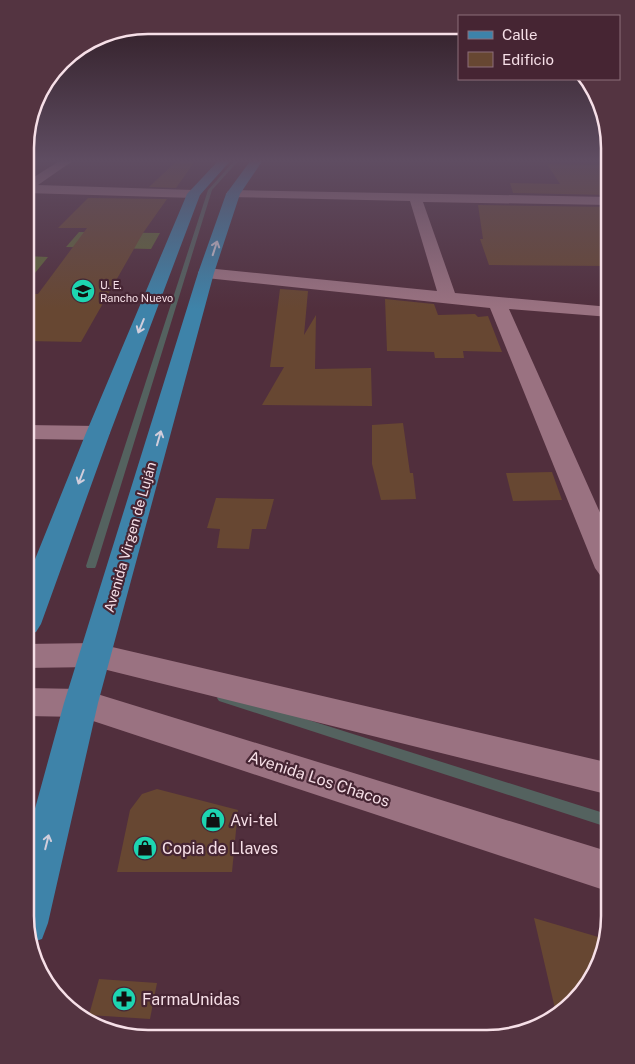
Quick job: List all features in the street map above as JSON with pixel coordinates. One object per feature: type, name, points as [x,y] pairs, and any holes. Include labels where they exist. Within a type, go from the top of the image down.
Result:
[{"type":"main road","points":[[34,600],[98,432],[188,210]]},
{"type":"main road","name":"Avenida Virgen de Luján","points":[[34,891],[81,703],[206,273],[228,210]]},
{"type":"street","points":[[420,210],[447,297]]},
{"type":"street","points":[[206,273],[447,297],[497,304],[601,311]]},
{"type":"street","points":[[497,304],[601,547]]},
{"type":"street","points":[[34,432],[98,432]]},
{"type":"street","points":[[34,656],[95,656],[601,777]]},
{"type":"street","name":"Avenida Los Chacos","points":[[34,702],[81,703],[601,869]]},
{"type":"green space","points":[[79,232],[160,233],[151,249],[66,247]]},
{"type":"green space","points":[[34,256],[48,257],[34,274]]},
{"type":"building","points":[[76,210],[159,210],[143,233],[81,342],[34,341],[34,294],[38,294],[87,228],[58,228]]},
{"type":"building","points":[[479,210],[601,210],[601,266],[489,265],[480,239],[483,239]]},
{"type":"building","points":[[280,289],[308,291],[304,335],[316,315],[315,369],[371,368],[372,406],[262,405],[284,367],[270,367]]},
{"type":"building","points":[[385,299],[434,304],[438,315],[475,314],[478,317],[488,316],[502,352],[463,351],[464,358],[435,358],[434,352],[387,351]]},
{"type":"building","points":[[403,423],[410,473],[413,473],[416,499],[381,500],[372,464],[372,425]]},
{"type":"building","points":[[552,472],[562,500],[513,501],[506,473]]},
{"type":"building","points":[[216,498],[274,499],[266,529],[252,529],[249,549],[217,548],[220,529],[207,528]]},
{"type":"building","points":[[157,789],[238,810],[232,872],[117,872],[130,810],[142,794]]},
{"type":"building","points":[[534,918],[599,937],[590,967],[582,980],[573,992],[555,1008]]},
{"type":"building","name":"FarmaUnidas","points":[[99,979],[157,983],[150,1019],[89,1014]]},
{"type":"waterway","points":[[91,566],[204,210]]},
{"type":"waterway","points":[[223,698],[601,819]]},
{"type":"place","name":"U. E. Rancho Nuevo","points":[[83,291]]},
{"type":"place","name":"Avi-tel","points":[[213,820]]},
{"type":"place","name":"Copia de Llaves","points":[[145,848]]},
{"type":"place","name":"FarmaUnidas","points":[[124,999]]}]
